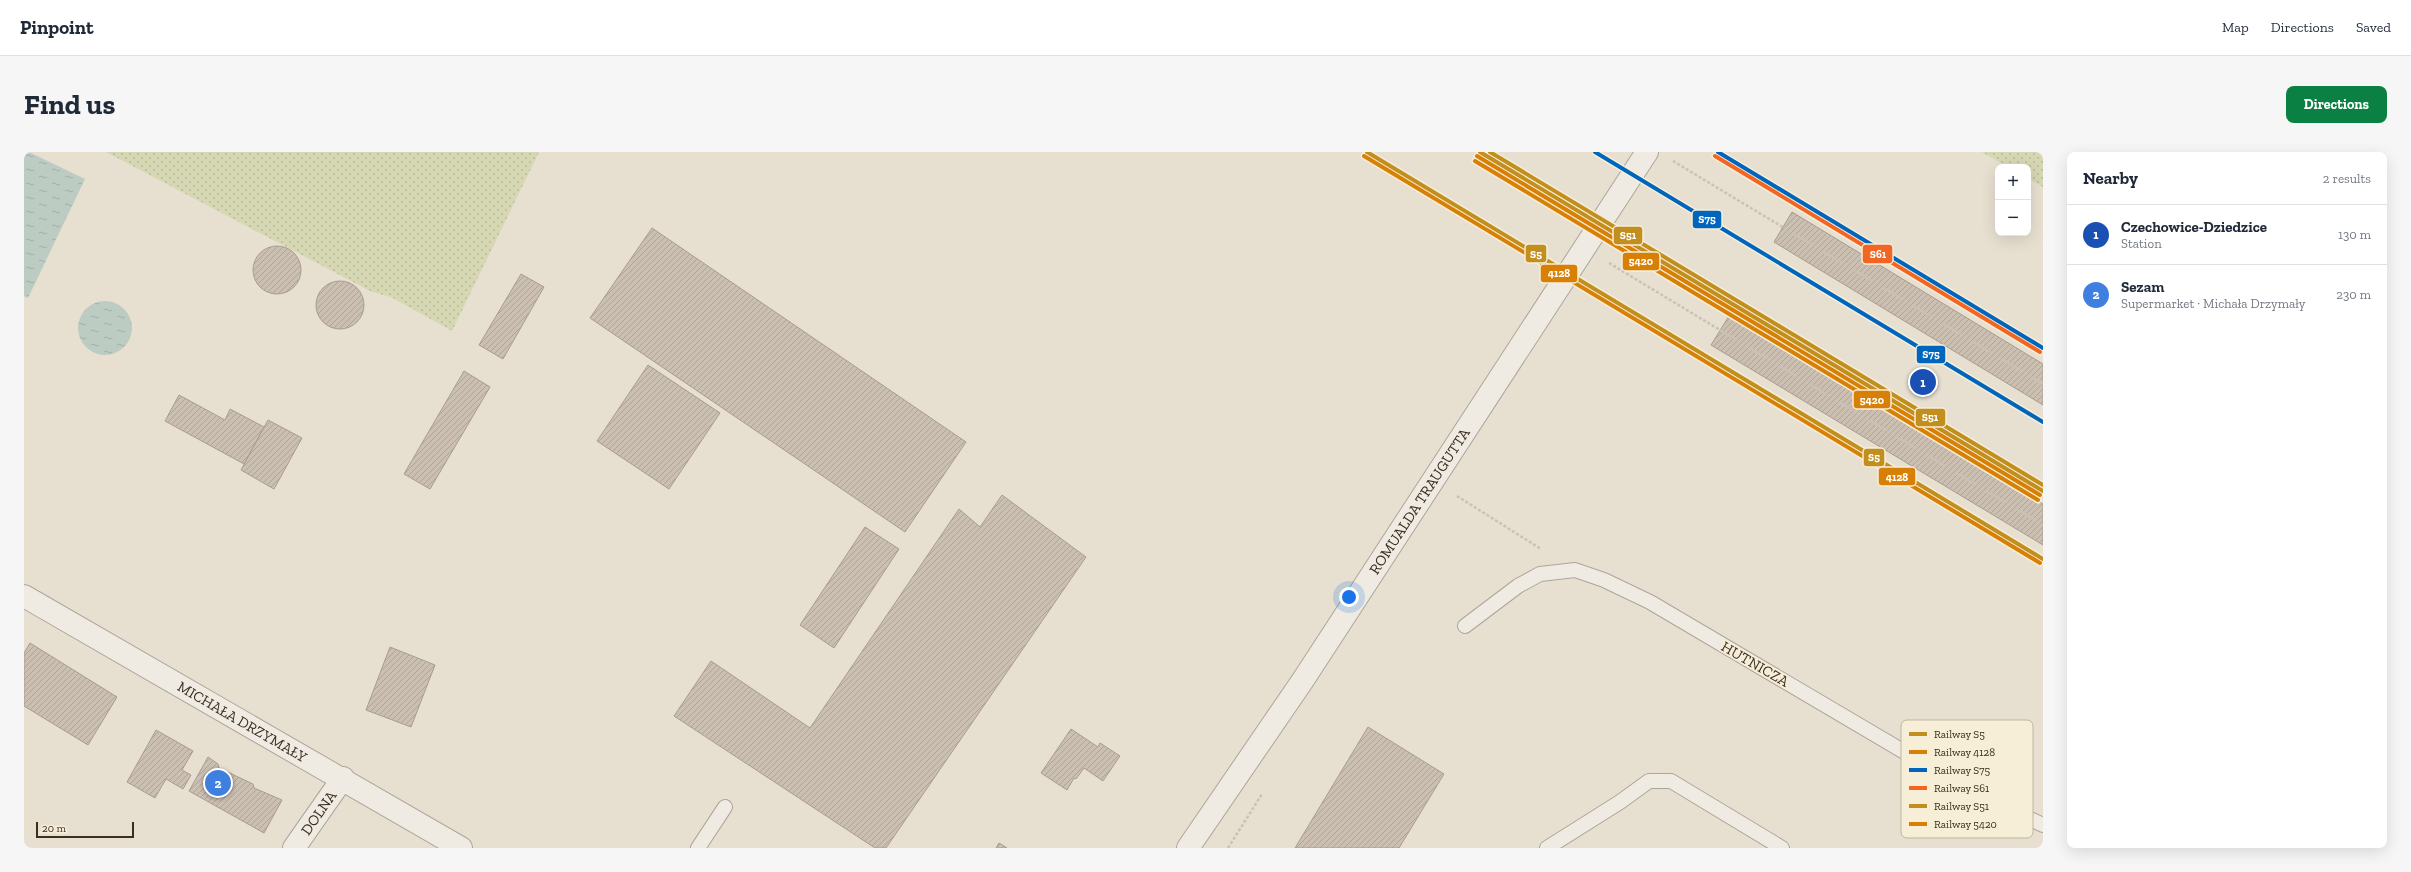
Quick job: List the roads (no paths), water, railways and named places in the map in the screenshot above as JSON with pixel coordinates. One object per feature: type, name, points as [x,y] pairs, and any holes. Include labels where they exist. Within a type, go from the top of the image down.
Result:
[{"type":"street","name":"ROMUALDA TRAUGUTTA","points":[[1188,848],[1303,680],[1647,152]]},
{"type":"street","name":"MICHAŁA DRZYMAŁY","points":[[24,596],[343,778],[461,848]]},
{"type":"street","name":"DOLNA","points":[[294,848],[343,778]]},
{"type":"lane","name":"HUTNICZA","points":[[1465,626],[1518,586],[1540,574],[1575,570],[1604,580],[1650,602],[1901,750]]},
{"type":"lane","points":[[1547,848],[1620,802],[1649,781],[1671,781],[1782,848]]},
{"type":"lane","points":[[698,848],[725,807]]},
{"type":"lane","name":"HUTNICZA","points":[[2033,820],[2043,825]]},
{"type":"water","points":[[24,152],[29,152],[85,179],[28,298],[24,296]]},
{"type":"water","points":[[105,301],[115,303],[124,309],[130,318],[132,328],[130,338],[124,347],[115,353],[105,355],[95,353],[86,347],[80,338],[78,328],[80,318],[86,309],[95,303]]},
{"type":"rail line","name":"S5","points":[[1367,152],[2043,559]]},
{"type":"rail line","name":"S5","points":[[1480,152],[2043,491]]},
{"type":"rail line","name":"S51","points":[[1490,152],[2043,485]]},
{"type":"rail line","name":"S75","points":[[1595,152],[2043,422]]},
{"type":"rail line","name":"S75","points":[[1718,152],[2043,348]]},
{"type":"rail line","name":"4128","points":[[1364,156],[2040,563]]},
{"type":"rail line","name":"4128","points":[[1477,156],[2040,495]]},
{"type":"rail line","name":"S61","points":[[1715,156],[2040,352]]},
{"type":"rail line","name":"5420","points":[[1475,161],[2038,500]]},
{"type":"place","name":"Czechowice-Dziedzice","points":[[1923,382]]},
{"type":"place","name":"Sezam","points":[[218,783]]}]
